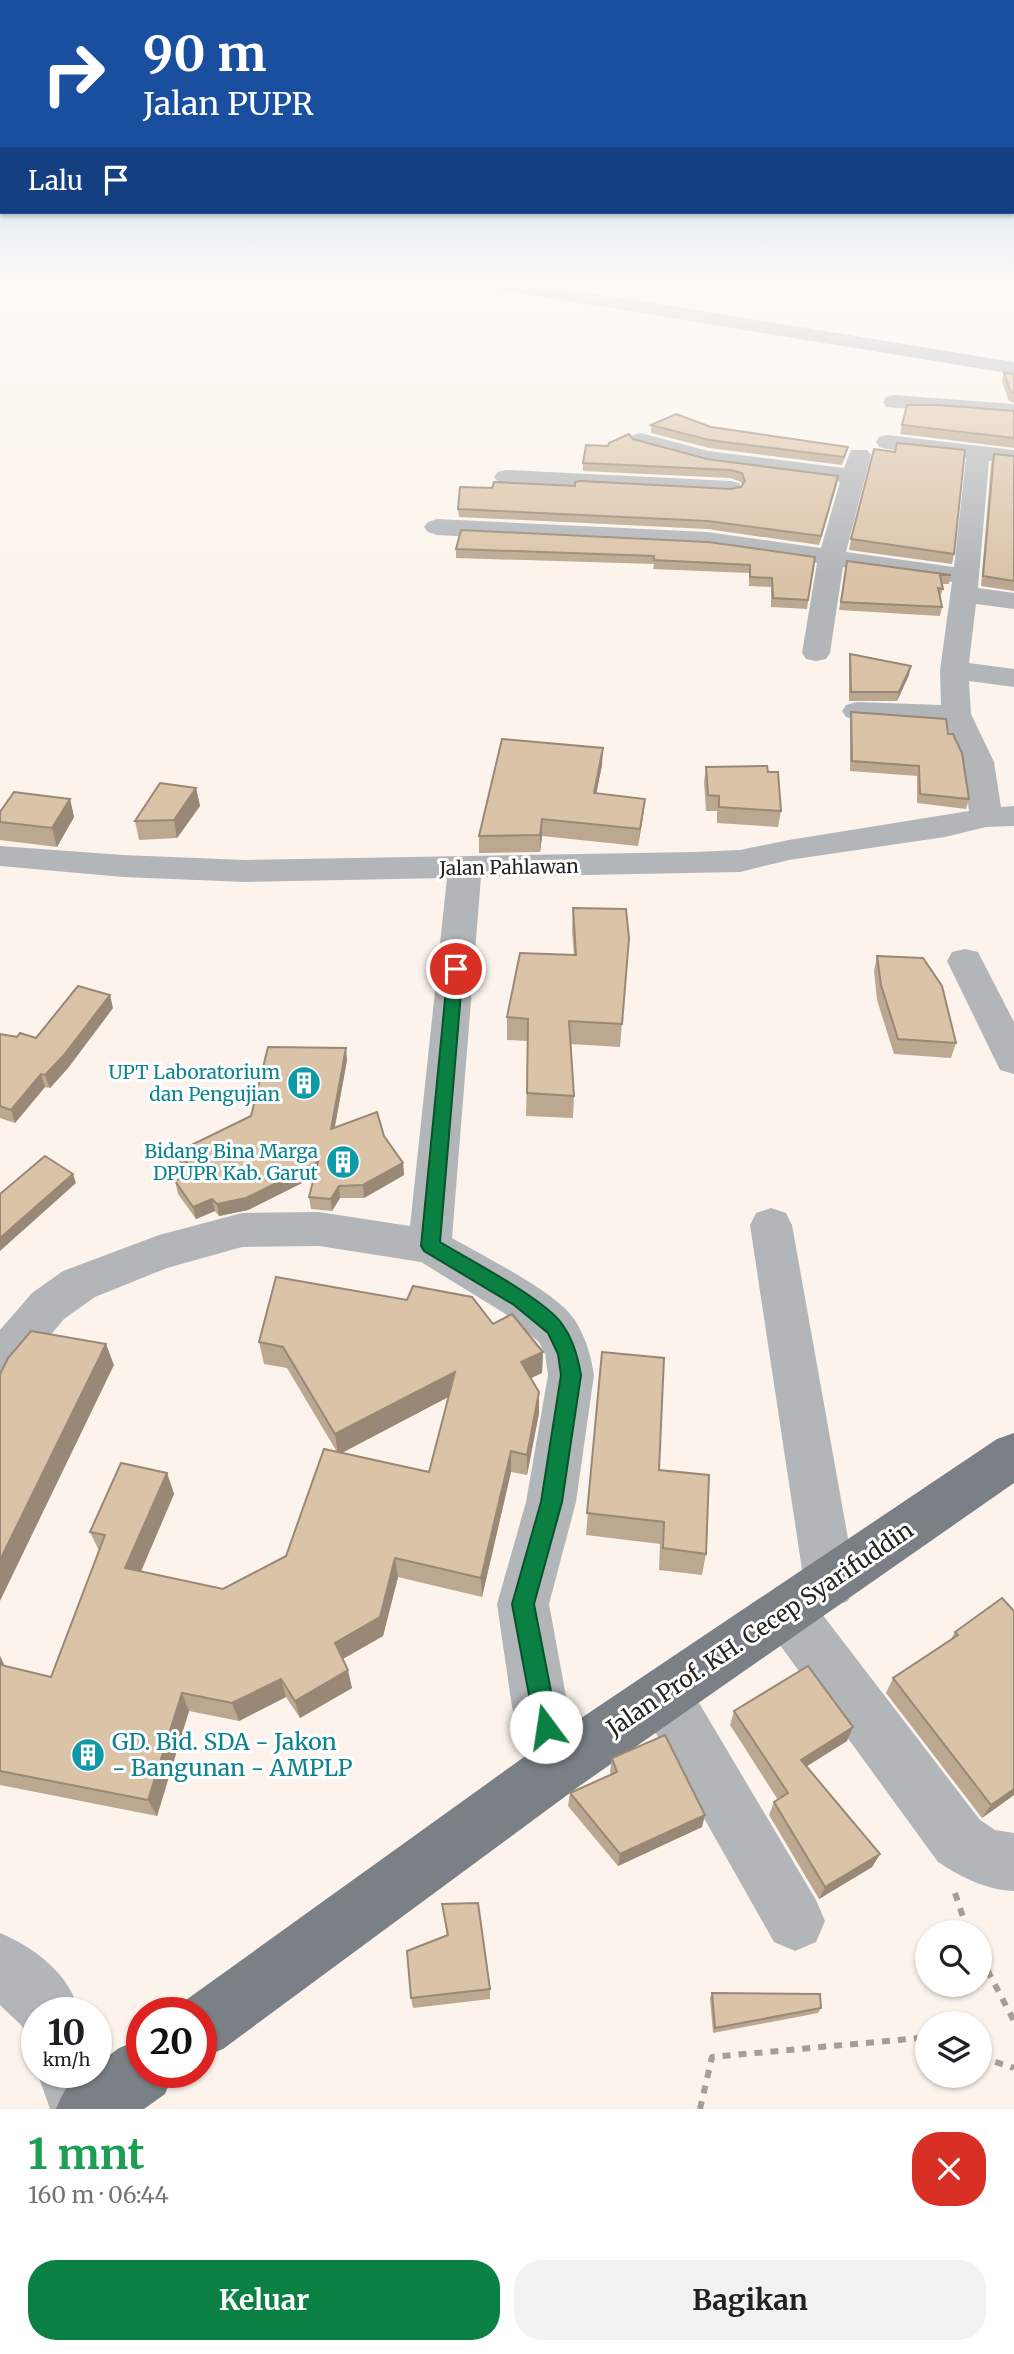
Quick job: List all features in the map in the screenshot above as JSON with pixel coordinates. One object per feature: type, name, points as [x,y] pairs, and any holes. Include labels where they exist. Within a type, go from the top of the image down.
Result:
[{"type":"main road","name":"Jalan Prof. KH. Cecep Syarifuddin","points":[[217,2015],[558,1767],[1014,1455]]},
{"type":"main road","points":[[89,2109],[126,2082]]},
{"type":"street","points":[[976,386],[997,410],[995,455],[965,585],[954,670],[956,714],[1000,817]]},
{"type":"street","points":[[894,402],[997,410]]},
{"type":"street","points":[[641,440],[674,451],[740,462],[856,465],[831,558],[816,653]]},
{"type":"street","points":[[887,442],[995,455]]},
{"type":"street","points":[[718,514],[740,462]]},
{"type":"street","points":[[506,477],[718,514],[831,558],[965,585],[1014,601]]},
{"type":"street","points":[[437,527],[718,514]]},
{"type":"street","points":[[954,670],[1014,678]]},
{"type":"street","points":[[858,711],[956,714]]},
{"type":"street","name":"Jalan Pahlawan","points":[[3,861],[245,871],[465,869],[740,861],[789,850],[1000,817]]},
{"type":"street","points":[[430,1246],[465,869]]},
{"type":"street","points":[[965,961],[1014,1060]]},
{"type":"street","points":[[771,1225],[809,1597],[959,1840],[983,1858],[994,1862],[1014,1861]]},
{"type":"street","points":[[0,1363],[48,1307],[79,1284],[159,1253],[242,1230],[319,1229],[430,1246],[520,1300],[555,1328],[568,1354],[571,1375],[551,1502],[523,1604],[540,1707],[558,1767]]},
{"type":"street","points":[[664,1695],[795,1921]]},
{"type":"street","points":[[0,1964],[37,1997]]},
{"type":"street","points":[[75,2088],[83,2109]]},
{"type":"path","points":[[992,1979],[1014,2021]]},
{"type":"path","points":[[700,2109],[712,2057],[915,2038]]},
{"type":"path","points":[[992,2061],[1014,2068]]},
{"type":"building","points":[[1006,378],[1014,378],[1014,393],[1011,392]]},
{"type":"building","points":[[907,405],[1014,411],[1014,438],[902,425]]},
{"type":"building","points":[[676,414],[711,427],[848,447],[844,457],[709,440],[651,425]]},
{"type":"building","points":[[629,434],[633,439],[707,459],[838,476],[821,536],[708,521],[458,509],[460,487],[492,488],[494,482],[575,486],[575,482],[580,481],[731,489],[741,487],[745,481],[742,473],[731,470],[583,463],[586,445],[608,446],[609,443]]},
{"type":"building","points":[[897,443],[965,450],[954,554],[851,539],[874,449],[895,452]]},
{"type":"building","points":[[994,454],[1014,456],[1014,581],[983,576]]},
{"type":"building","points":[[461,530],[708,542],[815,557],[808,600],[773,598],[772,578],[750,577],[750,565],[654,560],[654,556],[456,549]]},
{"type":"building","points":[[847,561],[951,575],[940,575],[943,589],[938,588],[942,607],[841,602]]},
{"type":"building","points":[[850,654],[911,666],[899,692],[851,692]]},
{"type":"building","points":[[851,712],[946,719],[948,734],[953,734],[962,753],[969,799],[920,794],[919,766],[852,761]]},
{"type":"building","points":[[502,739],[603,748],[594,793],[645,799],[640,829],[542,819],[540,835],[479,836]]},
{"type":"building","points":[[767,766],[768,772],[778,772],[781,811],[719,807],[719,796],[708,795],[706,767]]},
{"type":"building","points":[[160,783],[196,788],[174,820],[135,821]]},
{"type":"building","points":[[14,792],[70,799],[52,828],[0,822],[0,812]]},
{"type":"building","points":[[573,908],[626,909],[629,938],[622,1024],[569,1021],[574,1096],[527,1093],[528,1019],[507,1017],[520,953],[576,955]]},
{"type":"building","points":[[877,956],[923,958],[942,986],[956,1043],[898,1039],[881,985]]},
{"type":"building","points":[[78,986],[110,995],[64,1055],[45,1075],[41,1074],[11,1110],[0,1106],[0,1034],[17,1037],[20,1033],[36,1038]]},
{"type":"building","points":[[268,1047],[346,1048],[331,1129],[377,1112],[384,1136],[403,1163],[363,1185],[339,1186],[331,1199],[309,1197],[318,1162],[246,1198],[217,1204],[212,1199],[193,1207],[175,1181],[196,1172],[177,1152],[251,1116]]},
{"type":"building","points":[[45,1156],[73,1174],[0,1238],[0,1194]]},
{"type":"building","points":[[276,1277],[407,1300],[413,1286],[472,1297],[493,1324],[512,1314],[543,1352],[521,1362],[539,1392],[527,1455],[511,1451],[481,1578],[395,1558],[380,1617],[335,1643],[348,1670],[295,1701],[281,1679],[232,1703],[182,1693],[148,1800],[0,1771],[0,1662],[1,1665],[51,1677],[105,1535],[90,1532],[121,1463],[167,1473],[125,1568],[223,1589],[286,1556],[324,1449],[429,1472],[455,1372],[335,1434],[283,1347],[259,1342]]},
{"type":"building","points":[[31,1331],[106,1344],[0,1560],[0,1374],[8,1358]]},
{"type":"building","points":[[602,1352],[664,1358],[659,1470],[709,1475],[706,1554],[663,1548],[664,1522],[587,1513]]},
{"type":"building","points":[[1002,1598],[1014,1611],[1014,1789],[991,1805],[893,1678],[958,1635],[955,1632]]},
{"type":"building","points":[[808,1666],[853,1727],[801,1760],[880,1854],[825,1887],[774,1802],[788,1793],[734,1711]]},
{"type":"building","points":[[665,1735],[705,1815],[620,1854],[570,1793],[617,1772],[612,1758]]},
{"type":"building","points":[[478,1903],[490,1989],[411,1998],[407,1951],[448,1935],[442,1904]]},
{"type":"building","points":[[712,1993],[820,1994],[821,2008],[715,2028]]},
{"type":"place","name":"UPT Laboratorium dan Pengujian","points":[[304,1083]]},
{"type":"place","name":"Bidang Bina Marga DPUPR Kab. Garut","points":[[343,1162]]},
{"type":"place","name":"GD. Bid. SDA - Jakon - Bangunan - AMPLP","points":[[88,1755]]},
{"type":"route","points":[[456,969],[430,1246],[520,1300],[555,1328],[568,1354],[571,1375],[551,1502],[523,1604],[540,1707],[546,1727]]}]
